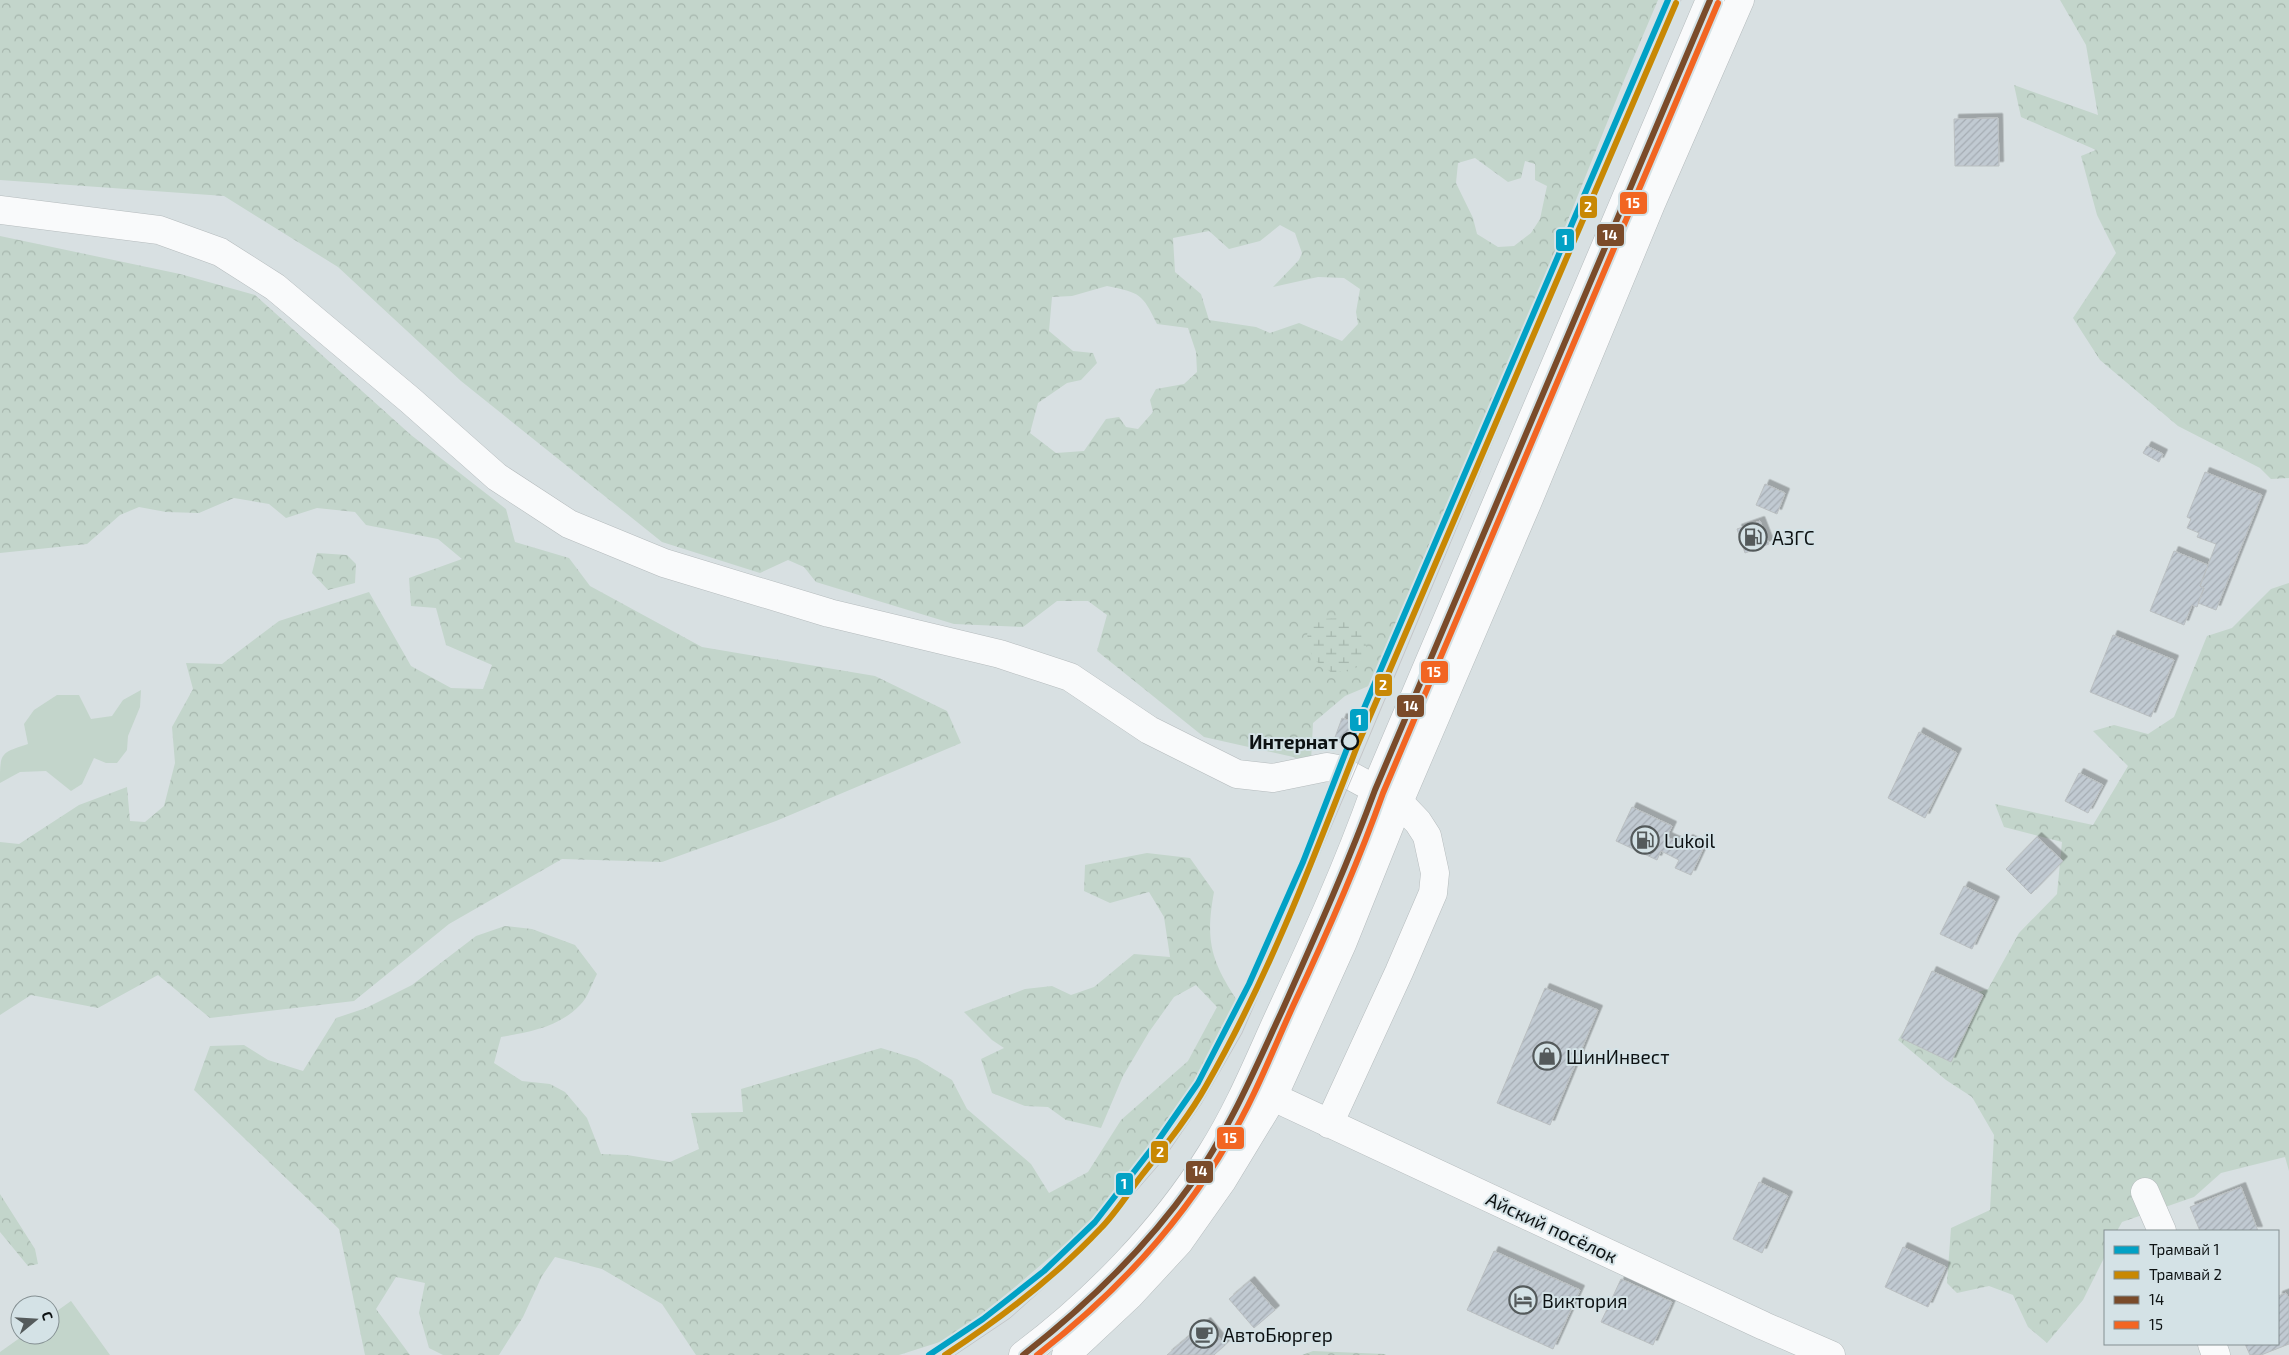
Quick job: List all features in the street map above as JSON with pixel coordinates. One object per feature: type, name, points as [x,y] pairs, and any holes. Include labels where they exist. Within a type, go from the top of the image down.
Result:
[{"type":"main road","points":[[1024,1355],[1054,1332],[1117,1272],[1170,1212],[1211,1154],[1251,1079],[1355,846],[1375,790],[1710,0]]},
{"type":"main road","points":[[1066,1355],[1130,1295],[1179,1242],[1222,1181],[1273,1097],[1342,944],[1399,802],[1528,501],[1650,204],[1740,0]]},
{"type":"main road","points":[[0,210],[159,230],[220,252],[275,288],[410,400],[497,477],[569,524],[664,564],[829,613],[1000,654],[1070,678],[1149,730],[1237,774],[1273,778],[1327,768],[1338,769],[1399,802],[1418,822],[1427,836],[1435,873],[1433,893],[1329,1124]]},
{"type":"main road","name":"Айский посёлок","points":[[1273,1097],[1764,1326],[1831,1355]]},
{"type":"main road","points":[[2145,1192],[2162,1230]]},
{"type":"green space","points":[[0,0],[1658,0],[1523,332],[1371,685],[1345,696],[1313,723],[1311,761],[1204,737],[1097,651],[1107,615],[1088,601],[1057,601],[1023,627],[954,624],[816,582],[804,567],[788,560],[760,573],[662,542],[461,381],[338,267],[224,196],[0,180]],"holes":[[[1475,158],[1508,182],[1521,178],[1525,161],[1535,164],[1535,180],[1547,186],[1540,219],[1531,233],[1514,246],[1498,247],[1477,234],[1473,218],[1456,183],[1458,163]],[[1280,225],[1295,233],[1302,253],[1299,260],[1273,287],[1318,277],[1344,278],[1360,289],[1356,312],[1358,324],[1342,341],[1299,323],[1270,333],[1256,327],[1209,320],[1201,294],[1175,272],[1173,238],[1209,231],[1229,249],[1260,241]],[[1107,286],[1139,296],[1148,306],[1157,324],[1188,328],[1196,352],[1197,372],[1184,384],[1156,389],[1150,400],[1153,412],[1138,429],[1126,427],[1119,417],[1106,419],[1084,451],[1056,453],[1030,433],[1038,403],[1067,383],[1081,380],[1097,363],[1093,353],[1073,351],[1049,331],[1052,297],[1072,296]]]},
{"type":"green space","points":[[2060,0],[2289,0],[2289,478],[2271,479],[2260,468],[2178,426],[2100,360],[2073,318],[2116,253],[2097,215],[2081,156],[2096,150],[2021,117],[2014,85],[2098,115],[2086,45]]},
{"type":"green space","points":[[0,236],[180,274],[255,295],[411,435],[506,509],[515,542],[569,558],[590,586],[702,647],[875,676],[947,711],[961,743],[776,821],[662,862],[562,859],[449,924],[354,1001],[210,1018],[158,975],[98,1008],[31,995],[0,1015],[0,842],[19,844],[79,805],[127,787],[130,821],[145,822],[164,806],[175,763],[172,727],[193,689],[186,663],[222,664],[279,621],[369,592],[411,666],[451,688],[483,689],[492,665],[446,645],[436,608],[411,606],[409,578],[462,559],[438,539],[366,525],[355,512],[317,508],[286,518],[269,504],[234,498],[199,513],[166,512],[139,507],[120,515],[87,544],[0,553]]},
{"type":"green space","points":[[317,553],[347,555],[356,564],[355,583],[328,590],[312,573]]},
{"type":"green space","points":[[2289,583],[2289,1171],[2285,1157],[2221,1173],[2194,1197],[2122,1222],[2118,1230],[2104,1230],[2104,1258],[2083,1300],[2047,1343],[2028,1327],[2013,1295],[1989,1286],[1957,1293],[1947,1283],[1951,1228],[1990,1210],[1994,1135],[1972,1097],[1946,1080],[1898,1040],[1917,1010],[1988,989],[2019,933],[2057,894],[2062,842],[2004,827],[1995,804],[2093,825],[2128,766],[2093,731],[2114,725],[2148,734],[2174,717],[2207,636],[2232,628],[2271,589]]},
{"type":"green space","points":[[1348,618],[1363,628],[1367,652],[1356,668],[1332,673],[1312,658],[1307,634],[1318,619]]},
{"type":"green space","points":[[141,690],[140,707],[128,736],[127,750],[117,763],[106,763],[94,758],[82,784],[71,791],[46,771],[20,772],[0,783],[1,760],[7,752],[28,744],[24,724],[34,710],[57,695],[79,695],[91,719],[112,716],[123,700]]},
{"type":"green space","points":[[1147,853],[1190,858],[1214,892],[1210,924],[1212,950],[1229,988],[1238,1002],[1230,1032],[1179,1103],[1143,1170],[1076,1235],[981,1316],[943,1341],[899,1355],[696,1355],[662,1304],[602,1269],[555,1257],[542,1276],[523,1317],[499,1355],[443,1355],[429,1348],[419,1313],[425,1283],[396,1277],[376,1309],[410,1355],[365,1355],[339,1229],[194,1090],[210,1046],[244,1045],[268,1060],[303,1071],[336,1018],[366,1008],[412,985],[476,936],[505,926],[532,929],[575,945],[597,974],[583,1002],[563,1019],[544,1027],[501,1037],[494,1063],[522,1081],[550,1084],[565,1092],[587,1118],[601,1154],[627,1155],[670,1162],[699,1149],[691,1113],[743,1112],[741,1089],[881,1048],[917,1059],[952,1080],[967,1109],[1031,1164],[1049,1193],[1088,1172],[1121,1120],[1188,1061],[1217,1007],[1196,985],[1174,997],[1149,1032],[1123,1076],[1101,1128],[1066,1120],[1048,1107],[1025,1106],[992,1093],[981,1059],[1004,1048],[992,1040],[964,1012],[1025,989],[1052,986],[1071,995],[1094,987],[1134,954],[1170,957],[1164,917],[1149,892],[1110,903],[1084,891],[1085,865]]},
{"type":"green space","points":[[0,1194],[35,1249],[38,1264],[28,1266],[0,1232]]},
{"type":"green space","points":[[71,1301],[110,1355],[0,1355],[0,1352],[10,1345],[60,1345],[60,1309]]},
{"type":"green space","points":[[1313,1351],[1385,1354],[1386,1355],[1302,1355]]},
{"type":"building","points":[[1998,118],[1999,166],[1955,166],[1954,119]]},
{"type":"building","points":[[2147,446],[2163,454],[2159,462],[2143,453]]},
{"type":"building","points":[[2205,472],[2262,495],[2216,610],[2198,603],[2204,588],[2200,586],[2216,544],[2197,537],[2199,533],[2187,528],[2191,519],[2187,517]]},
{"type":"building","points":[[1765,484],[1785,493],[1777,514],[1756,505]]},
{"type":"building","name":"АЗГС","points":[[1760,521],[1769,544],[1745,553],[1737,529]]},
{"type":"building","points":[[2174,551],[2208,565],[2200,586],[2204,588],[2197,607],[2192,605],[2184,625],[2150,611]]},
{"type":"building","points":[[2113,635],[2174,660],[2151,717],[2090,692]]},
{"type":"building","points":[[1342,718],[1354,722],[1346,745],[1334,740]]},
{"type":"building","points":[[1919,732],[1957,753],[1925,818],[1888,798]]},
{"type":"building","points":[[2079,773],[2103,785],[2088,813],[2065,801]]},
{"type":"building","name":"Lukoil","points":[[1632,807],[1672,826],[1667,837],[1685,845],[1688,839],[1704,847],[1691,875],[1675,868],[1679,860],[1661,851],[1657,860],[1616,841]]},
{"type":"building","points":[[2037,837],[2063,861],[2031,894],[2006,869]]},
{"type":"building","points":[[1964,886],[1995,901],[1972,949],[1940,934]]},
{"type":"building","points":[[1932,971],[1983,995],[1951,1062],[1901,1038]]},
{"type":"building","name":"ШинИнвест","points":[[1545,988],[1598,1010],[1550,1125],[1497,1103]]},
{"type":"building","points":[[1759,1182],[1788,1196],[1762,1253],[1733,1239]]},
{"type":"building","points":[[2241,1187],[2258,1230],[2200,1230],[2190,1207]]},
{"type":"building","points":[[1903,1247],[1946,1267],[1928,1307],[1885,1287]]},
{"type":"building","name":"Виктория","points":[[1494,1251],[1580,1290],[1553,1349],[1467,1310]]},
{"type":"building","points":[[1621,1279],[1672,1302],[1653,1345],[1601,1322]]},
{"type":"building","points":[[1250,1281],[1275,1310],[1254,1328],[1229,1299]]},
{"type":"building","points":[[2286,1293],[2289,1299],[2289,1344],[2261,1355],[2250,1355],[2245,1345],[2279,1345],[2279,1296]]},
{"type":"building","name":"АвтоБюргер","points":[[1206,1322],[1225,1345],[1214,1355],[1167,1355]]},
{"type":"tram line","name":"1","points":[[929,1355],[983,1319],[1044,1271],[1095,1222],[1157,1142],[1198,1083],[1249,984],[1303,862],[1350,741],[1668,0]]},
{"type":"tram line","points":[[955,1355],[1010,1318],[1058,1275],[1122,1207],[1162,1161],[1201,1104],[1242,1033],[1353,775],[1570,257],[1681,0]]},
{"type":"tram line","name":"2","points":[[945,1355],[986,1327],[1046,1281],[1106,1223],[1176,1132],[1206,1086],[1250,1003],[1288,918],[1358,744],[1676,3]]},
{"type":"transit line","name":"14","points":[[1023,1355],[1092,1296],[1155,1231],[1205,1163],[1240,1100],[1330,902],[1375,790],[1710,0]]},
{"type":"transit line","name":"15","points":[[1037,1355],[1092,1309],[1143,1258],[1167,1230],[1209,1173],[1246,1109],[1341,901],[1383,793],[1718,3]]},
{"type":"place","name":"АЗГС","points":[[1753,537]]},
{"type":"place","name":"Интернат","points":[[1350,741]]},
{"type":"place","name":"Lukoil","points":[[1645,840]]},
{"type":"place","name":"ШинИнвест","points":[[1547,1056]]},
{"type":"place","name":"Виктория","points":[[1523,1300]]},
{"type":"place","name":"АвтоБюргер","points":[[1204,1334]]}]
